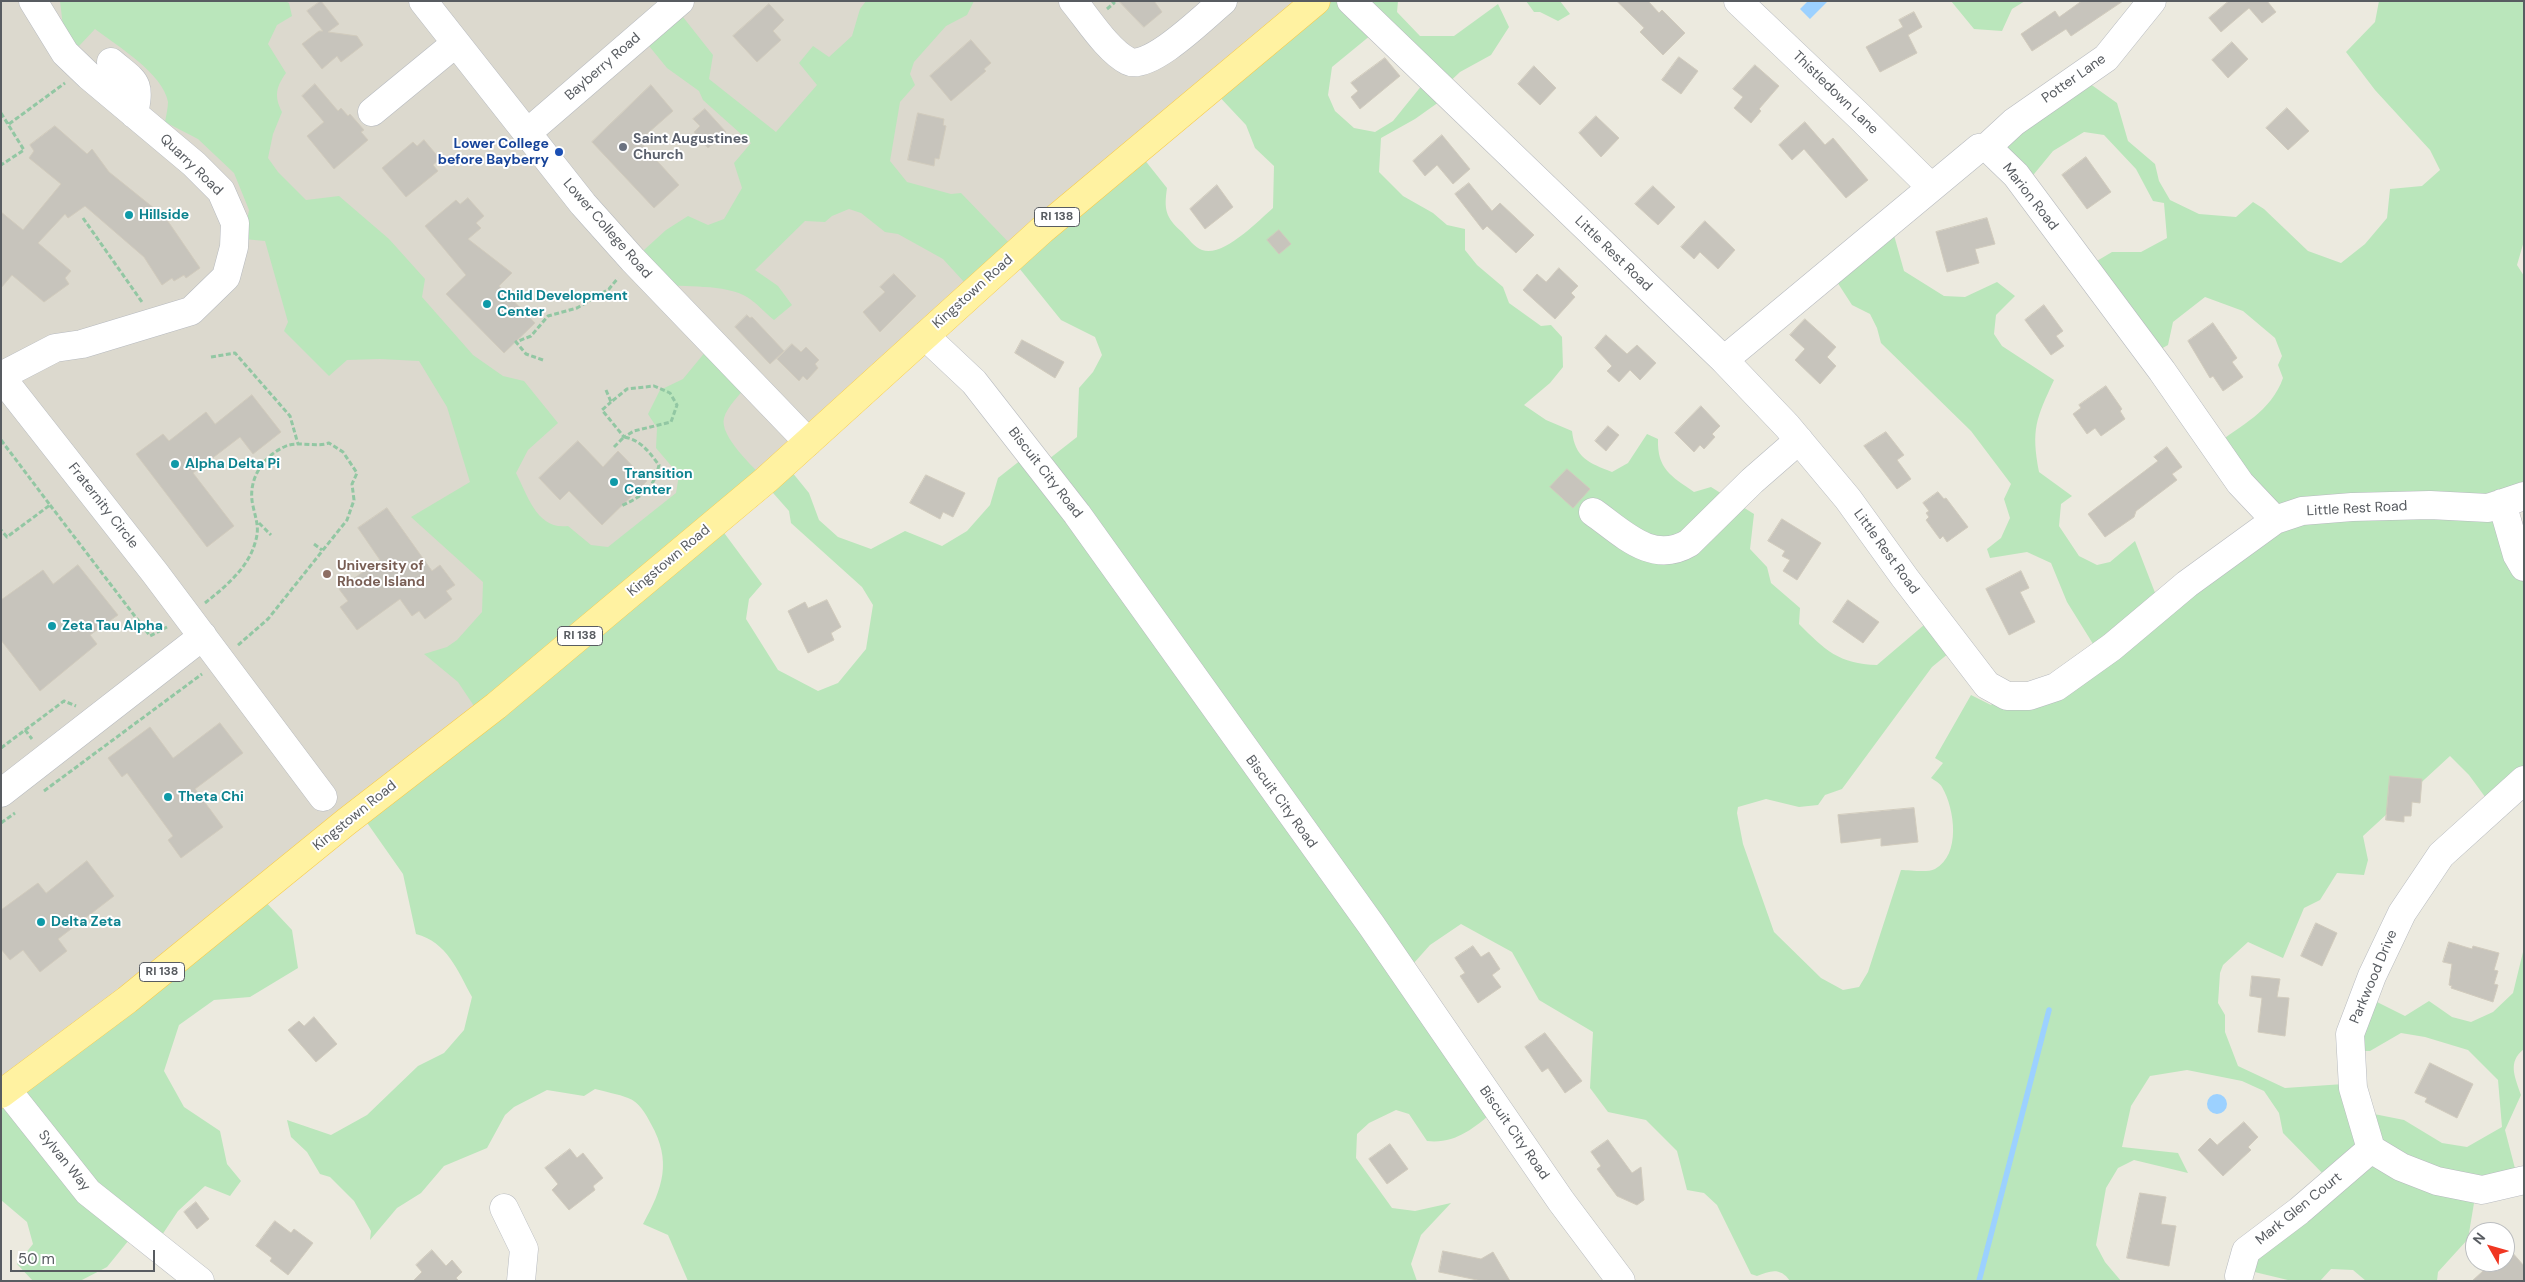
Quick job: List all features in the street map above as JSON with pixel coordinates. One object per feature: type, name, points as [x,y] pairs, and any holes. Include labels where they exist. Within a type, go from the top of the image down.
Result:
[{"type":"main road","name":"Kingstown Road","points":[[4,1092],[127,1000],[346,822],[496,706],[808,442],[1042,230],[1316,1]]},
{"type":"street","name":"Quarry Road","points":[[1,376],[55,348],[82,344],[191,311],[226,277],[234,247],[235,223],[229,205],[221,191],[194,164],[65,53],[33,1]]},
{"type":"street","name":"Lower College Road","points":[[423,1],[583,204],[633,260],[808,442]]},
{"type":"street","name":"Bayberry Road","points":[[527,133],[680,1]]},
{"type":"street","points":[[1073,1],[1116,53],[1130,62],[1142,62],[1162,52],[1223,1]]},
{"type":"street","name":"Little Rest Road","points":[[1351,1],[1724,360],[1799,440],[1848,499],[1905,578],[1987,685],[2007,696],[2029,696],[2056,687],[2112,647],[2188,584],[2275,520],[2302,511],[2430,505],[2488,508],[2513,500]]},
{"type":"street","name":"Thistledown Lane","points":[[1738,1],[1931,187]]},
{"type":"street","name":"Potter Lane","points":[[1987,147],[2014,122],[2106,58],[2152,1]]},
{"type":"street","points":[[372,112],[456,42]]},
{"type":"street","points":[[111,62],[136,83],[139,92],[134,114]]},
{"type":"street","points":[[1724,360],[1979,148],[1987,147]]},
{"type":"street","name":"Marion Road","points":[[1987,147],[2016,175],[2162,370],[2240,483],[2275,520]]},
{"type":"street","name":"Biscuit City Road","points":[[925,336],[974,382],[1083,522],[1372,926],[1561,1201],[1621,1281]]},
{"type":"street","name":"Fraternity Circle","points":[[1,376],[203,636],[323,797]]},
{"type":"street","points":[[1593,512],[1641,545],[1660,552],[1677,550],[1689,543],[1752,481],[1799,440]]},
{"type":"street","points":[[2513,500],[2517,554],[2524,566]]},
{"type":"street","points":[[9,802],[203,636]]},
{"type":"street","name":"Parkwood Drive","points":[[2371,1149],[2353,1088],[2350,1034],[2372,976],[2402,913],[2441,855],[2524,780]]},
{"type":"street","name":"Sylvan Way","points":[[4,1092],[88,1192],[200,1281]]},
{"type":"street","points":[[2371,1149],[2401,1168],[2437,1182],[2482,1190],[2524,1180]]},
{"type":"street","name":"Mark Glen Court","points":[[2239,1276],[2246,1251],[2299,1211],[2371,1149]]},
{"type":"street","points":[[504,1208],[524,1249],[521,1281]]},
{"type":"path","points":[[8,124],[67,82]]},
{"type":"path","points":[[1,113],[24,150],[1,165]]},
{"type":"path","points":[[83,218],[144,305]]},
{"type":"path","points":[[543,360],[526,354],[516,342],[531,336],[548,316],[577,308],[609,289],[633,260]]},
{"type":"path","points":[[211,357],[235,353],[243,364],[269,389],[290,416],[298,444]]},
{"type":"path","points":[[614,447],[624,437],[634,430],[671,422],[677,406],[670,393],[654,386],[627,389],[602,410],[624,437],[633,439],[645,447],[659,464],[655,482],[636,498],[621,506]]},
{"type":"path","points":[[606,390],[610,402]]},
{"type":"path","points":[[1,440],[150,636],[170,626],[172,633]]},
{"type":"path","points":[[229,652],[268,619],[347,520],[354,500],[352,484],[357,474],[343,452],[329,443],[319,446],[298,444],[286,446],[265,459],[253,480],[252,504],[259,522],[271,535]]},
{"type":"path","points":[[1,530],[7,537],[50,505]]},
{"type":"path","points":[[202,605],[239,573],[255,544],[259,522]]},
{"type":"path","points":[[314,544],[322,550]]},
{"type":"path","points":[[39,795],[208,669]]},
{"type":"path","points":[[1,748],[64,700],[80,707]]},
{"type":"path","points":[[1,823],[9,802]]},
{"type":"shaded area","name":"University of Rhode Island","points":[[1,1],[1316,1],[925,336],[1,1094]]},
{"type":"green space","points":[[60,1],[285,1],[289,3],[292,16],[277,25],[268,44],[286,73],[278,87],[277,96],[282,112],[273,134],[268,158],[278,172],[306,200],[339,196],[389,239],[425,279],[422,297],[473,355],[503,376],[524,381],[558,423],[528,450],[516,473],[535,510],[548,523],[557,526],[568,526],[591,545],[608,547],[676,493],[679,475],[656,448],[657,428],[648,414],[660,390],[683,379],[711,345],[749,383],[731,404],[724,418],[727,434],[746,460],[766,480],[787,466],[809,493],[819,520],[838,537],[871,549],[905,531],[942,546],[967,531],[990,505],[998,478],[1026,456],[1040,466],[1077,437],[1079,388],[1093,372],[1102,355],[1095,337],[1061,320],[1015,263],[976,295],[943,259],[898,234],[885,232],[861,213],[849,209],[832,216],[825,222],[805,221],[755,270],[778,286],[792,305],[774,320],[751,299],[738,293],[716,288],[658,285],[633,260],[666,230],[688,216],[708,225],[724,219],[742,188],[734,163],[751,143],[703,100],[699,91],[667,68],[645,41],[667,21],[683,17],[713,55],[709,79],[776,132],[817,85],[799,63],[813,46],[829,57],[852,36],[860,9],[866,1],[974,1],[967,15],[946,26],[914,62],[910,74],[915,85],[900,102],[890,161],[907,182],[951,194],[961,193],[1018,252],[1140,154],[1167,188],[1166,207],[1172,222],[1197,247],[1210,251],[1230,244],[1273,208],[1274,166],[1255,148],[1246,125],[1214,91],[1323,1],[1398,1],[1397,12],[1420,36],[1454,36],[1498,4],[1509,27],[1491,55],[1460,72],[1441,90],[1446,97],[1415,119],[1381,138],[1379,172],[1403,196],[1433,213],[1447,225],[1465,229],[1465,250],[1477,265],[1503,287],[1509,303],[1541,326],[1551,325],[1562,337],[1563,367],[1550,383],[1524,405],[1546,420],[1572,431],[1576,448],[1580,453],[1596,466],[1612,472],[1628,463],[1647,434],[1658,439],[1660,458],[1672,476],[1694,492],[1711,487],[1754,514],[1750,549],[1767,567],[1771,583],[1800,608],[1799,624],[1834,654],[1852,662],[1877,665],[1931,619],[1949,653],[1932,667],[1842,789],[1825,795],[1818,805],[1799,807],[1766,799],[1738,807],[1737,813],[1743,844],[1774,932],[1821,978],[1843,990],[1859,987],[1868,972],[1901,870],[1923,871],[1935,869],[1949,853],[1953,831],[1950,807],[1941,786],[1931,778],[1943,763],[1935,758],[1971,695],[1991,705],[2000,695],[2022,696],[2098,652],[2067,602],[2051,563],[2027,552],[1990,558],[1987,549],[2001,538],[2010,518],[2004,499],[2011,484],[1971,431],[1881,343],[1877,328],[1870,314],[1852,305],[1830,271],[1890,221],[1904,271],[1944,296],[1965,297],[1997,282],[2015,296],[1996,315],[1994,334],[2002,346],[2054,380],[2039,415],[2035,445],[2039,472],[2072,496],[2061,504],[2059,526],[2079,556],[2097,565],[2110,562],[2135,541],[2159,603],[2269,523],[2214,446],[2254,417],[2271,400],[2283,378],[2278,365],[2282,356],[2275,338],[2243,311],[2205,297],[2173,322],[2168,345],[2150,355],[2085,268],[2112,252],[2141,252],[2167,238],[2164,203],[2153,201],[2136,169],[2104,135],[2084,132],[2053,151],[2025,185],[1986,147],[2079,76],[2117,103],[2128,141],[2155,164],[2159,181],[2170,200],[2199,214],[2236,217],[2253,202],[2264,209],[2308,251],[2341,263],[2365,244],[2387,218],[2390,189],[2422,186],[2440,170],[2430,150],[2375,90],[2346,52],[2375,22],[2379,1],[2524,1],[2524,241],[2517,265],[2524,276],[2524,494],[2506,502],[2524,571],[2524,778],[2491,805],[2469,775],[2450,756],[2363,836],[2368,860],[2364,875],[2337,873],[2320,900],[2304,908],[2283,958],[2248,942],[2223,965],[2220,973],[2218,1003],[2225,1015],[2225,1032],[2238,1066],[2285,1088],[2344,1084],[2359,1111],[2404,1120],[2442,1143],[2467,1147],[2502,1127],[2498,1080],[2468,1050],[2425,1037],[2401,1033],[2370,1051],[2349,1051],[2365,996],[2405,1016],[2429,1001],[2452,1017],[2471,1022],[2493,1012],[2513,993],[2524,948],[2524,1049],[2519,1054],[2514,1065],[2521,1095],[2505,1130],[2518,1180],[2524,1179],[2524,1199],[2518,1181],[2476,1191],[2471,1222],[2465,1222],[2465,1242],[2438,1272],[2437,1281],[2366,1281],[2353,1270],[2331,1269],[2320,1281],[2292,1281],[2242,1269],[2328,1179],[2283,1133],[2279,1113],[2264,1091],[2242,1081],[2187,1070],[2150,1076],[2131,1106],[2122,1147],[2178,1153],[2188,1173],[2134,1160],[2118,1168],[2106,1188],[2096,1245],[2105,1262],[2121,1281],[1790,1281],[1775,1271],[1757,1276],[1751,1274],[1717,1205],[1704,1193],[1687,1190],[1677,1151],[1646,1120],[1608,1112],[1590,1088],[1593,1032],[1539,1000],[1512,952],[1461,924],[1430,945],[1405,973],[1494,1111],[1479,1124],[1463,1134],[1446,1140],[1427,1141],[1409,1114],[1396,1110],[1369,1123],[1357,1134],[1356,1158],[1392,1208],[1415,1211],[1451,1203],[1421,1235],[1411,1264],[1417,1281],[688,1281],[668,1235],[643,1224],[660,1186],[663,1162],[658,1137],[647,1116],[636,1102],[620,1095],[595,1089],[584,1096],[547,1090],[514,1107],[505,1115],[487,1148],[444,1166],[421,1193],[397,1208],[370,1240],[371,1231],[354,1201],[330,1177],[320,1174],[307,1152],[291,1137],[287,1120],[331,1135],[367,1115],[418,1066],[444,1053],[464,1030],[472,997],[444,951],[427,938],[416,934],[403,874],[363,817],[484,721],[458,682],[424,654],[447,647],[457,640],[482,612],[483,582],[411,517],[470,482],[447,407],[419,361],[347,360],[329,376],[284,331],[288,322],[265,241],[244,239],[249,210],[234,173],[198,139],[165,122],[168,102],[164,91],[158,81],[138,61],[95,29],[79,46],[64,35]],"holes":[[[1371,35],[1427,79],[1393,121],[1375,132],[1354,128],[1335,111],[1328,95],[1332,67]],[[766,485],[789,511],[791,523],[862,587],[873,605],[866,649],[838,683],[818,691],[778,670],[746,619],[749,599],[762,584],[719,526]]]},
{"type":"green space","points":[[1526,1],[1560,1],[1570,14],[1558,21],[1540,12],[1534,12]]},
{"type":"green space","points":[[1951,1],[2025,1],[2012,9],[2002,31],[1974,29]]},
{"type":"green space","points":[[263,899],[292,930],[298,968],[250,997],[214,1000],[179,1025],[164,1071],[184,1107],[220,1131],[227,1164],[241,1181],[230,1196],[205,1186],[178,1211],[154,1247],[133,1235],[107,1267],[80,1281],[33,1281],[17,1264],[33,1244],[27,1222],[1,1200],[1,1099]]},
{"type":"water","points":[[1808,1],[1828,1],[1810,19],[1800,9]]},
{"type":"water","points":[[2217,1094],[2224,1097],[2227,1104],[2224,1111],[2217,1114],[2210,1111],[2207,1104],[2210,1097]]},
{"type":"building","points":[[321,1],[339,24],[328,32],[357,36],[363,45],[341,62],[337,56],[322,69],[302,44],[319,31],[323,31],[307,11]]},
{"type":"building","points":[[1119,1],[1154,1],[1162,12],[1144,27]]},
{"type":"building","points":[[1617,1],[1648,1],[1659,13],[1662,10],[1685,33],[1663,55],[1640,32],[1644,28]]},
{"type":"building","points":[[2082,1],[2123,1],[2071,36],[2066,29],[2032,51],[2021,34],[2055,11],[2059,17]]},
{"type":"building","points":[[2229,1],[2267,1],[2276,12],[2262,23],[2249,8],[2221,32],[2209,18]]},
{"type":"building","points":[[769,4],[784,20],[773,31],[781,40],[757,62],[733,36]]},
{"type":"building","points":[[1914,12],[1922,27],[1908,35],[1917,53],[1880,72],[1866,47],[1903,27],[1899,20]]},
{"type":"building","points":[[971,40],[991,63],[984,69],[986,71],[951,101],[930,76]]},
{"type":"building","points":[[2232,42],[2248,59],[2228,78],[2212,60]]},
{"type":"building","points":[[1679,57],[1698,71],[1681,94],[1662,80]]},
{"type":"building","points":[[1385,58],[1400,76],[1360,109],[1351,97],[1358,91],[1351,83]]},
{"type":"building","points":[[1755,65],[1779,86],[1759,109],[1761,111],[1751,123],[1734,108],[1743,97],[1733,89]]},
{"type":"building","points":[[1534,66],[1556,88],[1540,105],[1518,84]]},
{"type":"building","points":[[315,84],[338,111],[341,108],[348,116],[350,114],[364,130],[361,132],[368,140],[334,169],[307,136],[324,122],[302,96]]},
{"type":"building","points":[[651,85],[673,111],[639,141],[679,185],[654,208],[592,142]]},
{"type":"building","points":[[2287,108],[2309,131],[2288,150],[2266,128]]},
{"type":"building","points":[[705,109],[726,132],[708,148],[694,132],[700,126],[693,119]]},
{"type":"building","points":[[918,113],[944,119],[943,125],[946,126],[939,159],[935,158],[934,166],[908,160]]},
{"type":"building","points":[[1596,116],[1619,138],[1601,157],[1579,133]]},
{"type":"building","points":[[1805,122],[1825,145],[1833,138],[1868,180],[1846,198],[1804,149],[1792,160],[1779,145]]},
{"type":"building","name":"Hillside","points":[[55,126],[87,154],[92,149],[109,172],[165,217],[200,268],[186,278],[184,275],[174,281],[172,278],[162,285],[144,257],[85,206],[68,218],[65,214],[38,243],[71,271],[65,278],[69,284],[44,302],[12,275],[1,288],[1,212],[23,230],[61,184],[29,158],[34,151],[30,145]]},
{"type":"building","points":[[1442,135],[1470,169],[1453,184],[1437,165],[1425,176],[1413,161]]},
{"type":"building","points":[[424,140],[440,159],[433,165],[438,171],[406,197],[382,168],[413,142],[417,146]]},
{"type":"building","points":[[2086,157],[2111,192],[2087,209],[2062,175]]},
{"type":"building","points":[[1469,183],[1492,211],[1500,203],[1534,235],[1516,253],[1487,226],[1483,230],[1455,194]]},
{"type":"building","points":[[1217,185],[1233,207],[1205,229],[1190,209]]},
{"type":"building","points":[[1653,186],[1675,207],[1658,225],[1635,204]]},
{"type":"building","points":[[468,198],[484,216],[476,223],[481,228],[468,239],[512,273],[499,286],[535,323],[504,353],[446,294],[466,275],[425,226],[456,200],[460,204]]},
{"type":"building","points":[[1987,218],[1995,244],[1975,249],[1979,263],[1947,272],[1936,232]]},
{"type":"building","points":[[1705,221],[1735,250],[1718,269],[1700,252],[1694,259],[1681,247]]},
{"type":"building","points":[[1279,230],[1291,244],[1279,254],[1267,240]]},
{"type":"building","points":[[1559,268],[1578,286],[1571,293],[1575,297],[1555,319],[1523,290],[1537,274],[1546,282]]},
{"type":"building","points":[[894,274],[916,296],[880,332],[863,312],[885,292],[880,287]]},
{"type":"building","points":[[2044,305],[2063,331],[2056,336],[2064,346],[2051,355],[2025,320]]},
{"type":"building","points":[[747,315],[750,318],[752,317],[784,351],[770,364],[735,327]]},
{"type":"building","points":[[1805,319],[1836,347],[1827,357],[1836,366],[1820,384],[1795,360],[1805,349],[1790,335]]},
{"type":"building","points":[[2213,323],[2237,358],[2232,362],[2243,377],[2223,391],[2213,376],[2210,378],[2188,341]]},
{"type":"building","points":[[1606,335],[1627,354],[1637,345],[1656,363],[1640,380],[1630,370],[1619,382],[1607,371],[1612,366],[1595,348]]},
{"type":"building","points":[[1022,340],[1064,362],[1055,378],[1015,353]]},
{"type":"building","points":[[792,344],[801,352],[806,347],[819,360],[815,364],[818,368],[807,380],[803,376],[799,381],[777,359]]},
{"type":"building","points":[[2106,386],[2122,409],[2120,411],[2125,419],[2101,436],[2095,428],[2087,434],[2073,414],[2081,408],[2079,405]]},
{"type":"building","name":"Alpha Delta Pi","points":[[252,395],[281,432],[253,454],[240,437],[193,473],[234,526],[207,547],[136,454],[163,434],[169,441],[206,412],[215,424]]},
{"type":"building","points":[[1701,406],[1720,426],[1712,434],[1715,437],[1704,449],[1700,445],[1694,452],[1675,433]]},
{"type":"building","points":[[1608,426],[1619,435],[1606,451],[1595,441]]},
{"type":"building","points":[[1886,432],[1904,455],[1897,460],[1911,479],[1897,489],[1864,446]]},
{"type":"building","name":"Transition Center","points":[[578,441],[603,467],[618,451],[647,481],[602,525],[569,491],[560,500],[539,478]]},
{"type":"building","points":[[2167,447],[2182,467],[2172,474],[2177,480],[2136,511],[2134,517],[2105,537],[2088,514],[2158,461],[2154,457]]},
{"type":"building","points":[[1567,469],[1590,489],[1573,508],[1550,487]]},
{"type":"building","points":[[926,475],[965,493],[953,517],[943,512],[940,519],[910,503]]},
{"type":"building","points":[[1938,492],[1944,499],[1946,498],[1968,527],[1947,542],[1943,536],[1940,539],[1926,520],[1929,517],[1926,513],[1929,511],[1923,503]]},
{"type":"building","points":[[387,508],[432,571],[440,565],[455,585],[446,591],[452,599],[425,619],[419,611],[412,616],[400,599],[357,630],[340,607],[348,601],[339,589],[380,560],[358,528]]},
{"type":"building","points":[[1782,519],[1821,543],[1797,580],[1783,571],[1790,560],[1782,556],[1785,551],[1768,541]]},
{"type":"building","name":"Zeta Tau Alpha","points":[[78,565],[118,615],[90,635],[97,644],[40,691],[1,640],[1,600],[43,570],[53,584]]},
{"type":"building","points":[[2021,571],[2029,588],[2020,592],[2035,622],[2009,635],[1986,589]]},
{"type":"building","points":[[827,600],[841,627],[831,633],[834,640],[808,653],[788,611],[805,602],[808,608]]},
{"type":"building","points":[[1848,600],[1879,622],[1863,643],[1833,622]]},
{"type":"building","name":"Theta Chi","points":[[220,723],[243,753],[195,789],[223,827],[181,858],[168,840],[173,836],[127,773],[122,777],[108,758],[150,727],[173,758]]},
{"type":"building","points":[[2390,776],[2422,779],[2420,803],[2412,802],[2411,816],[2404,816],[2404,822],[2386,820]]},
{"type":"building","points":[[1914,808],[1918,842],[1881,846],[1881,838],[1841,843],[1838,815]]},
{"type":"building","name":"Delta Zeta","points":[[87,861],[114,896],[58,939],[67,951],[40,972],[23,950],[10,960],[1,949],[1,910],[38,883],[46,893]]},
{"type":"building","points":[[2316,923],[2337,933],[2322,966],[2301,956]]},
{"type":"building","points":[[2449,942],[2472,949],[2473,946],[2499,953],[2494,970],[2498,971],[2494,984],[2498,985],[2493,1002],[2451,988],[2452,986],[2449,985],[2452,964],[2443,962]]},
{"type":"building","points":[[1473,946],[1481,957],[1489,952],[1500,969],[1492,975],[1501,987],[1478,1003],[1460,976],[1465,973],[1455,958]]},
{"type":"building","points":[[2252,976],[2280,979],[2277,997],[2289,998],[2285,1036],[2258,1032],[2262,998],[2250,996]]},
{"type":"building","points":[[314,1017],[337,1044],[316,1062],[288,1030],[299,1021],[304,1026]]},
{"type":"building","points":[[1545,1033],[1582,1081],[1565,1093],[1548,1068],[1542,1072],[1525,1047]]},
{"type":"building","points":[[2430,1063],[2473,1084],[2457,1118],[2425,1102],[2427,1098],[2415,1093]]},
{"type":"building","points":[[2244,1122],[2258,1137],[2248,1147],[2251,1150],[2223,1176],[2198,1150],[2210,1138],[2217,1145]]},
{"type":"building","points":[[1608,1140],[1632,1173],[1641,1167],[1644,1200],[1637,1205],[1617,1196],[1597,1169],[1601,1166],[1591,1152]]},
{"type":"building","points":[[1390,1144],[1408,1169],[1387,1184],[1369,1159]]},
{"type":"building","points":[[570,1149],[577,1158],[583,1153],[603,1178],[593,1186],[595,1190],[569,1210],[552,1190],[558,1184],[545,1168]]},
{"type":"building","points":[[2140,1193],[2166,1197],[2161,1224],[2176,1226],[2169,1266],[2127,1258]]},
{"type":"building","points":[[196,1202],[209,1219],[197,1229],[184,1212]]},
{"type":"building","points":[[275,1221],[291,1233],[294,1229],[313,1243],[288,1275],[270,1261],[272,1258],[256,1246]]},
{"type":"building","points":[[432,1250],[446,1266],[452,1260],[462,1272],[456,1278],[459,1281],[413,1281],[422,1272],[416,1265]]},
{"type":"building","points":[[1443,1251],[1481,1259],[1493,1252],[1510,1281],[1482,1281],[1439,1272]]},
{"type":"building","points":[[2515,1256],[2524,1266],[2524,1281],[2472,1281],[2482,1272],[2515,1272]]},
{"type":"waterway","points":[[1979,1281],[2049,1010]]},
{"type":"place","name":"Saint Augustines Church","points":[[623,147]]},
{"type":"place","name":"Lower College before Bayberry","points":[[559,152]]},
{"type":"place","name":"Hillside","points":[[129,215]]},
{"type":"place","name":"Child Development Center","points":[[487,304]]},
{"type":"place","name":"Alpha Delta Pi","points":[[175,464]]},
{"type":"place","name":"Transition Center","points":[[614,482]]},
{"type":"place","name":"University of Rhode Island","points":[[327,574]]},
{"type":"place","name":"Zeta Tau Alpha","points":[[52,626]]},
{"type":"place","name":"Theta Chi","points":[[168,797]]},
{"type":"place","name":"Delta Zeta","points":[[41,922]]}]
